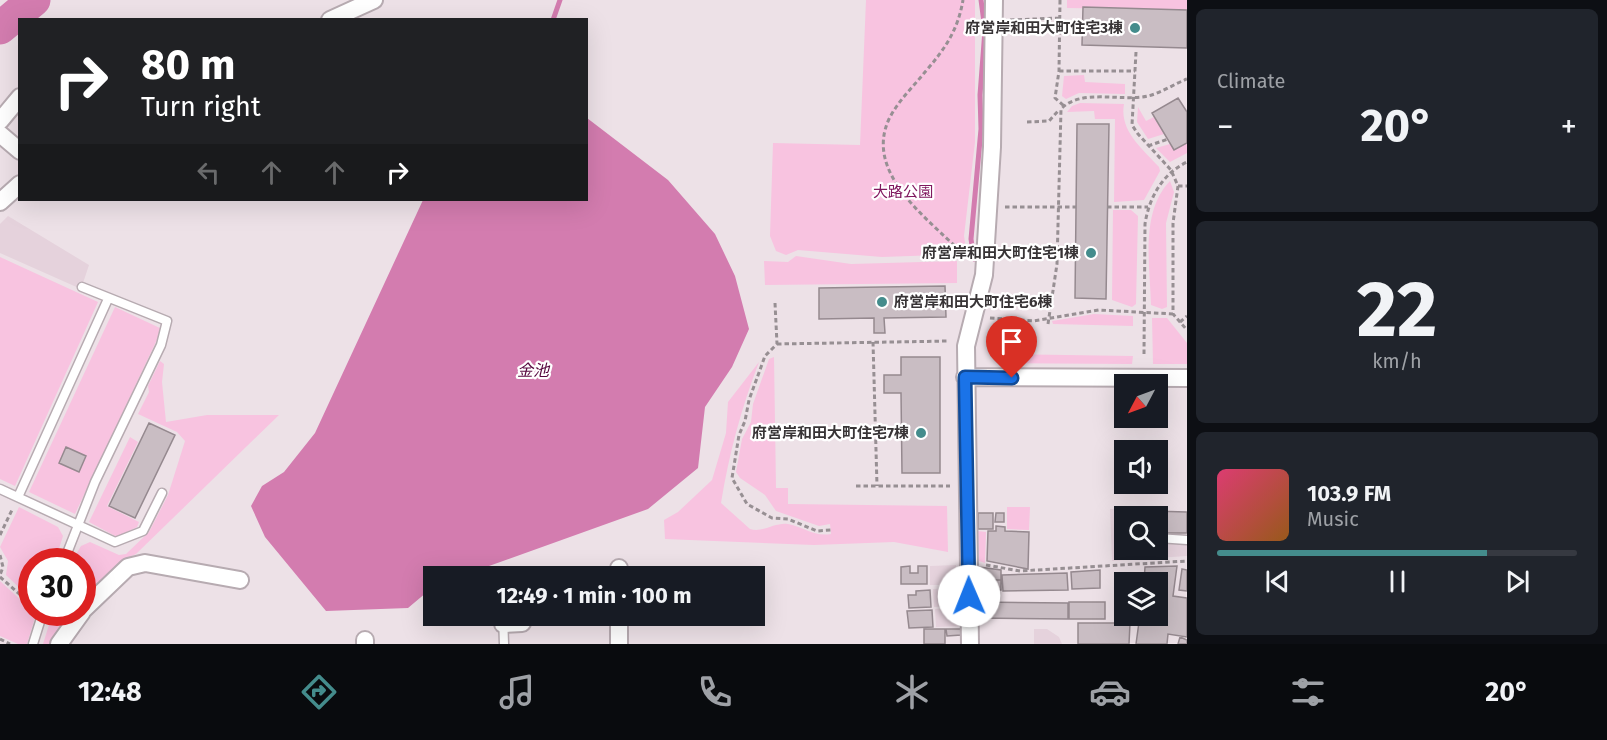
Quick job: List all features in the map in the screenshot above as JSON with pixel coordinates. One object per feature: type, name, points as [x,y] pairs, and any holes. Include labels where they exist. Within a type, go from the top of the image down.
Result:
[{"type":"street","points":[[334,18],[374,0]]},
{"type":"street","points":[[970,644],[966,346],[984,275],[992,147],[994,0]]},
{"type":"street","points":[[0,121],[18,100]]},
{"type":"street","points":[[0,134],[18,149]]},
{"type":"street","points":[[0,202],[18,186]]},
{"type":"street","points":[[965,377],[1187,378]]},
{"type":"street","points":[[96,598],[128,567],[145,563],[240,580]]},
{"type":"street","points":[[59,644],[72,626]]},
{"type":"street","points":[[619,626],[619,644]]},
{"type":"lane","points":[[69,548],[95,482],[161,345],[167,321],[82,287]]},
{"type":"lane","points":[[18,497],[108,299]]},
{"type":"lane","points":[[0,489],[115,543],[143,531],[162,493]]},
{"type":"lane","points":[[1168,539],[1187,540]]},
{"type":"lane","points":[[33,644],[39,626]]},
{"type":"lane","points":[[503,626],[504,644]]},
{"type":"path","points":[[960,251],[909,199],[892,176],[884,155],[883,136],[899,103],[954,34],[963,0]]},
{"type":"path","points":[[1048,324],[1057,264],[1062,107],[1055,98],[1059,71],[1060,0]]},
{"type":"path","points":[[1003,20],[1059,18]]},
{"type":"path","points":[[1136,52],[1132,124],[1148,146],[1171,170],[1178,186],[1173,222],[1173,314],[1187,330]]},
{"type":"path","points":[[1059,71],[1136,71]]},
{"type":"path","points":[[1027,122],[1049,121],[1062,107],[1079,98],[1135,99],[1152,95],[1187,79]]},
{"type":"path","points":[[1148,146],[1167,139]]},
{"type":"path","points":[[1144,354],[1143,313],[1148,207],[1171,170],[1187,162]]},
{"type":"path","points":[[1178,186],[1187,186]]},
{"type":"path","points":[[998,207],[1076,207]]},
{"type":"path","points":[[1107,207],[1148,207]]},
{"type":"path","points":[[775,303],[777,344]]},
{"type":"path","points":[[982,318],[1034,321],[1099,310],[1173,314]]},
{"type":"path","points":[[1180,322],[1187,316]]},
{"type":"path","points":[[831,530],[816,531],[788,519],[772,518],[747,504],[732,478],[748,400],[765,356],[777,344],[947,340],[956,345]]},
{"type":"path","points":[[873,342],[877,486]]},
{"type":"path","points":[[856,486],[967,486]]},
{"type":"path","points":[[0,535],[18,497]]},
{"type":"path","points":[[0,555],[3,567],[0,576],[18,592]]},
{"type":"path","points":[[968,562],[1020,571],[1187,561]]},
{"type":"path","points":[[0,639],[10,644]]},
{"type":"shaded area","points":[[8,216],[89,265],[81,289],[0,253],[0,224]]},
{"type":"shaded area","points":[[1110,509],[1114,509],[1114,560],[1127,560],[1112,561]]},
{"type":"shaded area","points":[[1168,543],[1187,544],[1187,556],[1168,557]]},
{"type":"shaded area","points":[[956,565],[956,585],[930,585],[930,566]]},
{"type":"shaded area","points":[[957,588],[958,606],[934,607],[933,589]]},
{"type":"shaded area","points":[[958,608],[959,626],[936,627],[935,609]]},
{"type":"shaded area","points":[[1034,629],[1047,629],[1059,637],[1062,644],[1034,644]]},
{"type":"green space","name":"大路公園","points":[[866,0],[975,0],[975,142],[964,236],[967,254],[882,257],[798,250],[786,255],[776,251],[770,236],[773,143],[860,145]]},
{"type":"green space","points":[[1067,0],[1187,0],[1187,10],[1067,8]]},
{"type":"green space","points":[[1084,75],[1085,82],[1125,84],[1125,94],[1079,93],[1066,99],[1062,96],[1064,76]]},
{"type":"green space","points":[[1080,103],[1124,104],[1123,114],[1129,131],[1160,171],[1144,200],[1114,202],[1115,119],[1095,119],[1094,111],[1067,112],[1072,106]]},
{"type":"green space","points":[[1138,107],[1146,121],[1154,117],[1164,134],[1148,139],[1137,122]]},
{"type":"green space","points":[[1187,143],[1187,153],[1170,162],[1156,148],[1170,144],[1174,150]]},
{"type":"green space","points":[[1170,181],[1174,192],[1166,223],[1167,307],[1162,309],[1151,305],[1149,240],[1154,208]]},
{"type":"green space","points":[[1113,210],[1131,210],[1138,216],[1136,304],[1132,307],[1112,300]]},
{"type":"green space","points":[[796,256],[851,264],[957,261],[957,283],[765,285],[764,261],[788,262]]},
{"type":"green space","points":[[0,257],[98,302],[15,486],[0,479]]},
{"type":"green space","points":[[115,307],[162,329],[75,514],[29,492]]},
{"type":"green space","points":[[1094,314],[1133,316],[1133,326],[1053,324],[1052,321]]},
{"type":"green space","points":[[1152,318],[1167,318],[1187,343],[1187,364],[1153,364]]},
{"type":"green space","points":[[990,354],[1133,356],[1132,364],[997,363]]},
{"type":"green space","points":[[774,357],[776,488],[788,488],[788,504],[947,506],[948,552],[894,542],[814,545],[665,539],[664,520],[678,512],[712,480],[726,433],[728,402],[759,362],[736,432],[721,503],[750,529],[760,530],[778,524],[788,524],[814,533],[831,534],[830,524],[819,526],[776,511],[765,495],[740,478],[736,472],[742,439],[751,422],[753,404],[769,359]]},
{"type":"green space","points":[[160,361],[164,364],[162,382],[166,422],[207,415],[279,415],[136,554],[123,560],[96,586],[96,548],[80,548],[81,546],[90,542],[119,555],[126,554],[149,532],[168,495],[185,441],[177,432],[138,414],[149,392],[148,386]]},
{"type":"green space","points":[[130,437],[138,442],[107,506],[139,522],[137,527],[117,537],[89,522]]},
{"type":"green space","points":[[19,507],[58,527],[63,536],[59,548],[18,548],[18,587],[6,575],[8,561],[0,547]]},
{"type":"green space","points":[[1007,507],[1030,507],[1029,530],[1007,529]]},
{"type":"green space","points":[[978,531],[986,532],[985,563],[979,561]]},
{"type":"green space","points":[[0,581],[18,598],[18,626],[32,626],[27,644],[18,644],[0,636]]},
{"type":"green space","points":[[49,626],[64,626],[52,644],[43,644]]},
{"type":"water","name":"金池","points":[[588,119],[668,180],[715,234],[735,276],[749,329],[732,367],[705,407],[698,468],[648,509],[489,566],[423,566],[423,595],[408,608],[326,611],[265,537],[251,506],[262,486],[284,472],[315,433],[423,201],[588,201]]},
{"type":"building","name":"府営岸和田大町住宅3棟","points":[[1083,7],[1187,10],[1187,48],[1082,45]]},
{"type":"building","points":[[1178,98],[1187,112],[1187,143],[1174,150],[1152,113]]},
{"type":"building","name":"府営岸和田大町住宅1棟","points":[[1077,124],[1109,124],[1106,299],[1075,298]]},
{"type":"building","name":"府営岸和田大町住宅6棟","points":[[945,286],[946,317],[884,318],[885,333],[874,333],[874,318],[819,319],[819,288]]},
{"type":"building","name":"府営岸和田大町住宅7棟","points":[[901,357],[940,357],[940,473],[902,473],[901,393],[884,393],[884,375],[901,375]]},
{"type":"building","points":[[149,423],[175,435],[135,518],[109,506]]},
{"type":"building","points":[[66,447],[86,456],[79,472],[59,463]]},
{"type":"building","points":[[1168,511],[1187,512],[1187,533],[1168,533]]},
{"type":"building","points":[[978,513],[993,513],[993,529],[978,529]]},
{"type":"building","points":[[996,513],[1004,513],[1004,522],[995,522]]},
{"type":"building","points":[[996,526],[1005,527],[1005,531],[1029,532],[1028,569],[987,561],[988,531],[996,531]]},
{"type":"building","points":[[910,566],[910,573],[918,573],[918,566],[927,566],[927,584],[901,584],[901,567]]},
{"type":"building","points":[[1177,566],[1173,596],[1187,598],[1187,637],[1168,634],[1167,644],[1136,644],[1138,626],[1168,626],[1168,572],[1145,572],[1145,567]]},
{"type":"building","points":[[979,567],[1001,570],[1001,580],[979,580]]},
{"type":"building","points":[[1182,569],[1187,570],[1187,591],[1179,590]]},
{"type":"building","points":[[1100,570],[1100,588],[1072,589],[1071,572]]},
{"type":"building","points":[[1067,573],[1068,590],[1003,591],[1002,575]]},
{"type":"building","points":[[979,580],[1001,580],[1001,590],[979,590]]},
{"type":"building","points":[[930,590],[931,607],[909,608],[908,595],[916,595],[916,591]]},
{"type":"building","points":[[979,602],[1068,603],[1068,619],[979,618]]},
{"type":"building","points":[[1069,602],[1105,602],[1105,619],[1069,619]]},
{"type":"building","points":[[932,610],[933,627],[909,628],[907,611]]},
{"type":"building","points":[[1078,623],[1114,623],[1114,626],[1130,626],[1129,644],[1078,644]]},
{"type":"building","points":[[924,629],[945,629],[945,644],[924,644]]},
{"type":"building","points":[[946,629],[961,629],[961,635],[947,636]]},
{"type":"building","points":[[1180,637],[1187,640],[1187,644],[1178,644]]},
{"type":"waterway","points":[[0,28],[34,0]]},
{"type":"waterway","points":[[554,18],[560,0]]},
{"type":"waterway","points":[[974,259],[971,239],[981,129],[980,95],[985,30],[981,0]]},
{"type":"place","name":"府営岸和田大町住宅3棟","points":[[1135,28]]},
{"type":"place","name":"府営岸和田大町住宅1棟","points":[[1091,253]]},
{"type":"place","name":"府営岸和田大町住宅6棟","points":[[882,302]]},
{"type":"place","name":"府営岸和田大町住宅7棟","points":[[921,433]]},
{"type":"route","points":[[969,596],[965,377],[1012,378]]}]
